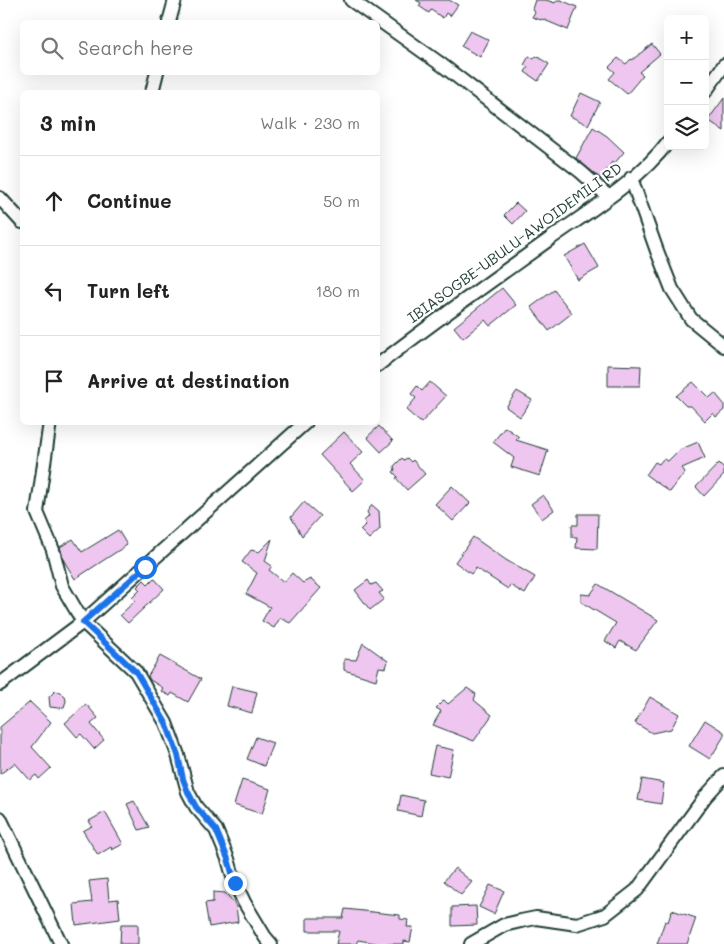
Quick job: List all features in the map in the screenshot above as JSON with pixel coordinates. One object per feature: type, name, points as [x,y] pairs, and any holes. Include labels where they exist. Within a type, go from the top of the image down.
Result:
[{"type":"street","points":[[170,20],[175,0]]},
{"type":"street","points":[[351,0],[379,20]]},
{"type":"street","points":[[380,21],[442,65],[581,172],[609,197]]},
{"type":"street","points":[[709,86],[724,65]]},
{"type":"street","points":[[152,90],[156,75]]},
{"type":"street","name":"IBIASOGBE-UBULU-AWOIDEMILI RD","points":[[380,364],[441,316],[609,197],[664,147]]},
{"type":"street","points":[[631,178],[672,289],[691,318],[724,346]]},
{"type":"street","points":[[0,198],[20,220]]},
{"type":"street","points":[[708,333],[724,334]]},
{"type":"street","points":[[50,425],[37,512],[53,550],[62,586],[83,622],[136,672],[166,723],[178,755],[188,792],[196,807],[216,830],[228,859],[235,883],[244,902],[271,944]]},
{"type":"street","points":[[0,684],[83,622],[303,425]]},
{"type":"street","points":[[471,944],[504,925],[521,921],[536,918],[577,924],[605,915],[637,890],[705,797],[724,776]]},
{"type":"street","points":[[0,818],[60,944]]},
{"type":"building","points":[[416,0],[449,0],[458,5],[450,16],[446,13],[443,18],[431,10],[429,13],[419,6],[421,3]]},
{"type":"building","points":[[535,0],[546,0],[555,3],[557,0],[561,0],[577,7],[568,30],[542,19],[532,17],[535,12],[532,9]]},
{"type":"building","points":[[470,31],[489,40],[480,57],[461,46]]},
{"type":"building","points":[[652,44],[660,54],[639,72],[643,75],[627,94],[609,79],[615,72],[609,67],[618,58],[626,64]]},
{"type":"building","points":[[529,56],[534,59],[536,56],[549,64],[538,81],[525,72],[528,67],[524,65]]},
{"type":"building","points":[[581,93],[600,102],[588,125],[570,116]]},
{"type":"building","points":[[724,98],[724,131],[709,121]]},
{"type":"building","points":[[593,127],[607,136],[624,152],[614,164],[612,162],[601,179],[576,158]]},
{"type":"building","points":[[516,203],[525,211],[513,224],[504,215]]},
{"type":"building","points":[[585,244],[599,268],[578,280],[564,256]]},
{"type":"building","points":[[502,288],[516,305],[490,326],[485,320],[463,338],[454,327]]},
{"type":"building","points":[[554,290],[572,313],[549,331],[531,307]]},
{"type":"building","points":[[608,365],[641,366],[640,386],[608,386]]},
{"type":"building","points":[[430,382],[446,396],[421,423],[406,410],[416,398],[411,394],[417,386],[422,391]]},
{"type":"building","points":[[693,382],[709,398],[715,393],[724,404],[724,410],[716,417],[713,413],[705,421],[691,406],[686,406],[676,396]]},
{"type":"building","points":[[517,391],[532,400],[520,417],[506,407]]},
{"type":"building","points":[[379,426],[393,441],[381,452],[367,437]]},
{"type":"building","points":[[505,427],[519,437],[516,440],[548,450],[540,476],[511,467],[514,458],[493,442]]},
{"type":"building","points":[[344,432],[363,452],[350,464],[365,480],[353,491],[320,455]]},
{"type":"building","points":[[698,442],[705,458],[682,468],[685,472],[670,492],[646,475],[655,462],[659,464],[663,459],[668,461],[679,450]]},
{"type":"building","points":[[402,458],[404,460],[407,458],[411,462],[413,460],[425,474],[407,490],[393,472],[395,470],[394,466]]},
{"type":"building","points":[[719,463],[724,468],[724,475],[704,496],[696,487]]},
{"type":"building","points":[[452,486],[470,503],[453,521],[435,504]]},
{"type":"building","points":[[543,495],[554,510],[542,519],[531,504]]},
{"type":"building","points":[[304,502],[320,516],[302,536],[291,517]]},
{"type":"building","points":[[372,505],[379,511],[380,529],[369,539],[360,530],[366,524],[364,521],[369,516],[367,512]]},
{"type":"building","points":[[578,514],[598,514],[597,549],[576,548],[577,537],[572,537],[572,525],[578,525]]},
{"type":"building","points":[[118,530],[127,545],[75,579],[64,561],[60,547],[73,539],[82,552]]},
{"type":"building","points":[[473,537],[535,577],[525,594],[510,585],[508,589],[476,568],[471,574],[455,562]]},
{"type":"building","points":[[272,539],[265,561],[272,566],[269,570],[284,582],[292,573],[303,583],[310,579],[321,588],[290,623],[280,618],[274,628],[262,621],[270,607],[246,594],[257,573],[242,562],[251,550],[259,552]]},
{"type":"building","points":[[154,578],[164,589],[128,623],[120,615],[135,601],[132,598],[140,590],[137,587],[144,580],[148,584]]},
{"type":"building","points":[[368,580],[371,585],[376,583],[383,591],[379,593],[384,599],[370,610],[355,590]]},
{"type":"building","points":[[598,584],[658,620],[636,650],[620,641],[616,648],[605,641],[616,623],[581,602],[581,594],[590,595]]},
{"type":"building","points":[[363,643],[388,661],[386,668],[379,667],[376,680],[344,670],[344,659],[356,660]]},
{"type":"building","points":[[160,656],[201,679],[188,702],[172,693],[170,696],[161,691],[163,688],[150,680],[148,676]]},
{"type":"building","points":[[232,686],[257,692],[252,713],[227,706]]},
{"type":"building","points":[[467,688],[476,694],[474,700],[492,715],[474,741],[433,725],[441,711],[436,708],[444,700],[448,704]]},
{"type":"building","points":[[55,691],[61,692],[65,696],[64,707],[50,707],[49,697]]},
{"type":"building","points":[[650,697],[679,714],[671,729],[652,733],[635,723]]},
{"type":"building","points":[[30,702],[51,722],[32,747],[51,768],[39,779],[36,775],[30,780],[15,763],[0,774],[0,727]]},
{"type":"building","points":[[86,704],[98,718],[91,724],[104,740],[94,749],[81,734],[77,737],[65,723]]},
{"type":"building","points":[[705,720],[724,732],[724,736],[710,759],[689,746]]},
{"type":"building","points":[[256,737],[273,743],[264,766],[247,759]]},
{"type":"building","points":[[435,746],[454,750],[448,777],[429,773]]},
{"type":"building","points":[[642,779],[664,783],[661,804],[638,800]]},
{"type":"building","points":[[242,780],[270,789],[262,814],[234,805]]},
{"type":"building","points":[[401,795],[424,800],[421,816],[398,811]]},
{"type":"building","points":[[134,801],[149,827],[139,830],[127,804]]},
{"type":"building","points":[[105,812],[123,844],[112,850],[111,847],[98,855],[83,831],[92,826],[89,821]]},
{"type":"building","points":[[455,868],[472,882],[461,895],[444,881]]},
{"type":"building","points":[[107,879],[109,900],[118,899],[120,919],[76,925],[74,904],[92,902],[89,881]]},
{"type":"building","points":[[490,885],[504,891],[494,914],[479,907]]},
{"type":"building","points":[[213,892],[225,893],[230,898],[236,906],[238,922],[209,927],[205,903],[213,902]]},
{"type":"building","points":[[476,906],[477,925],[452,926],[452,907]]},
{"type":"building","points":[[345,909],[400,915],[400,919],[408,920],[407,927],[413,927],[410,942],[404,941],[404,944],[381,944],[358,940],[356,944],[336,944],[339,931],[307,931],[307,918],[343,918]]},
{"type":"building","points":[[672,910],[696,918],[687,944],[657,944],[665,921],[668,922]]},
{"type":"building","points":[[121,924],[138,924],[138,944],[120,944]]},
{"type":"route","points":[[145,567],[83,622],[136,672],[166,723],[178,755],[188,792],[196,807],[216,830],[228,859],[235,883]]}]
